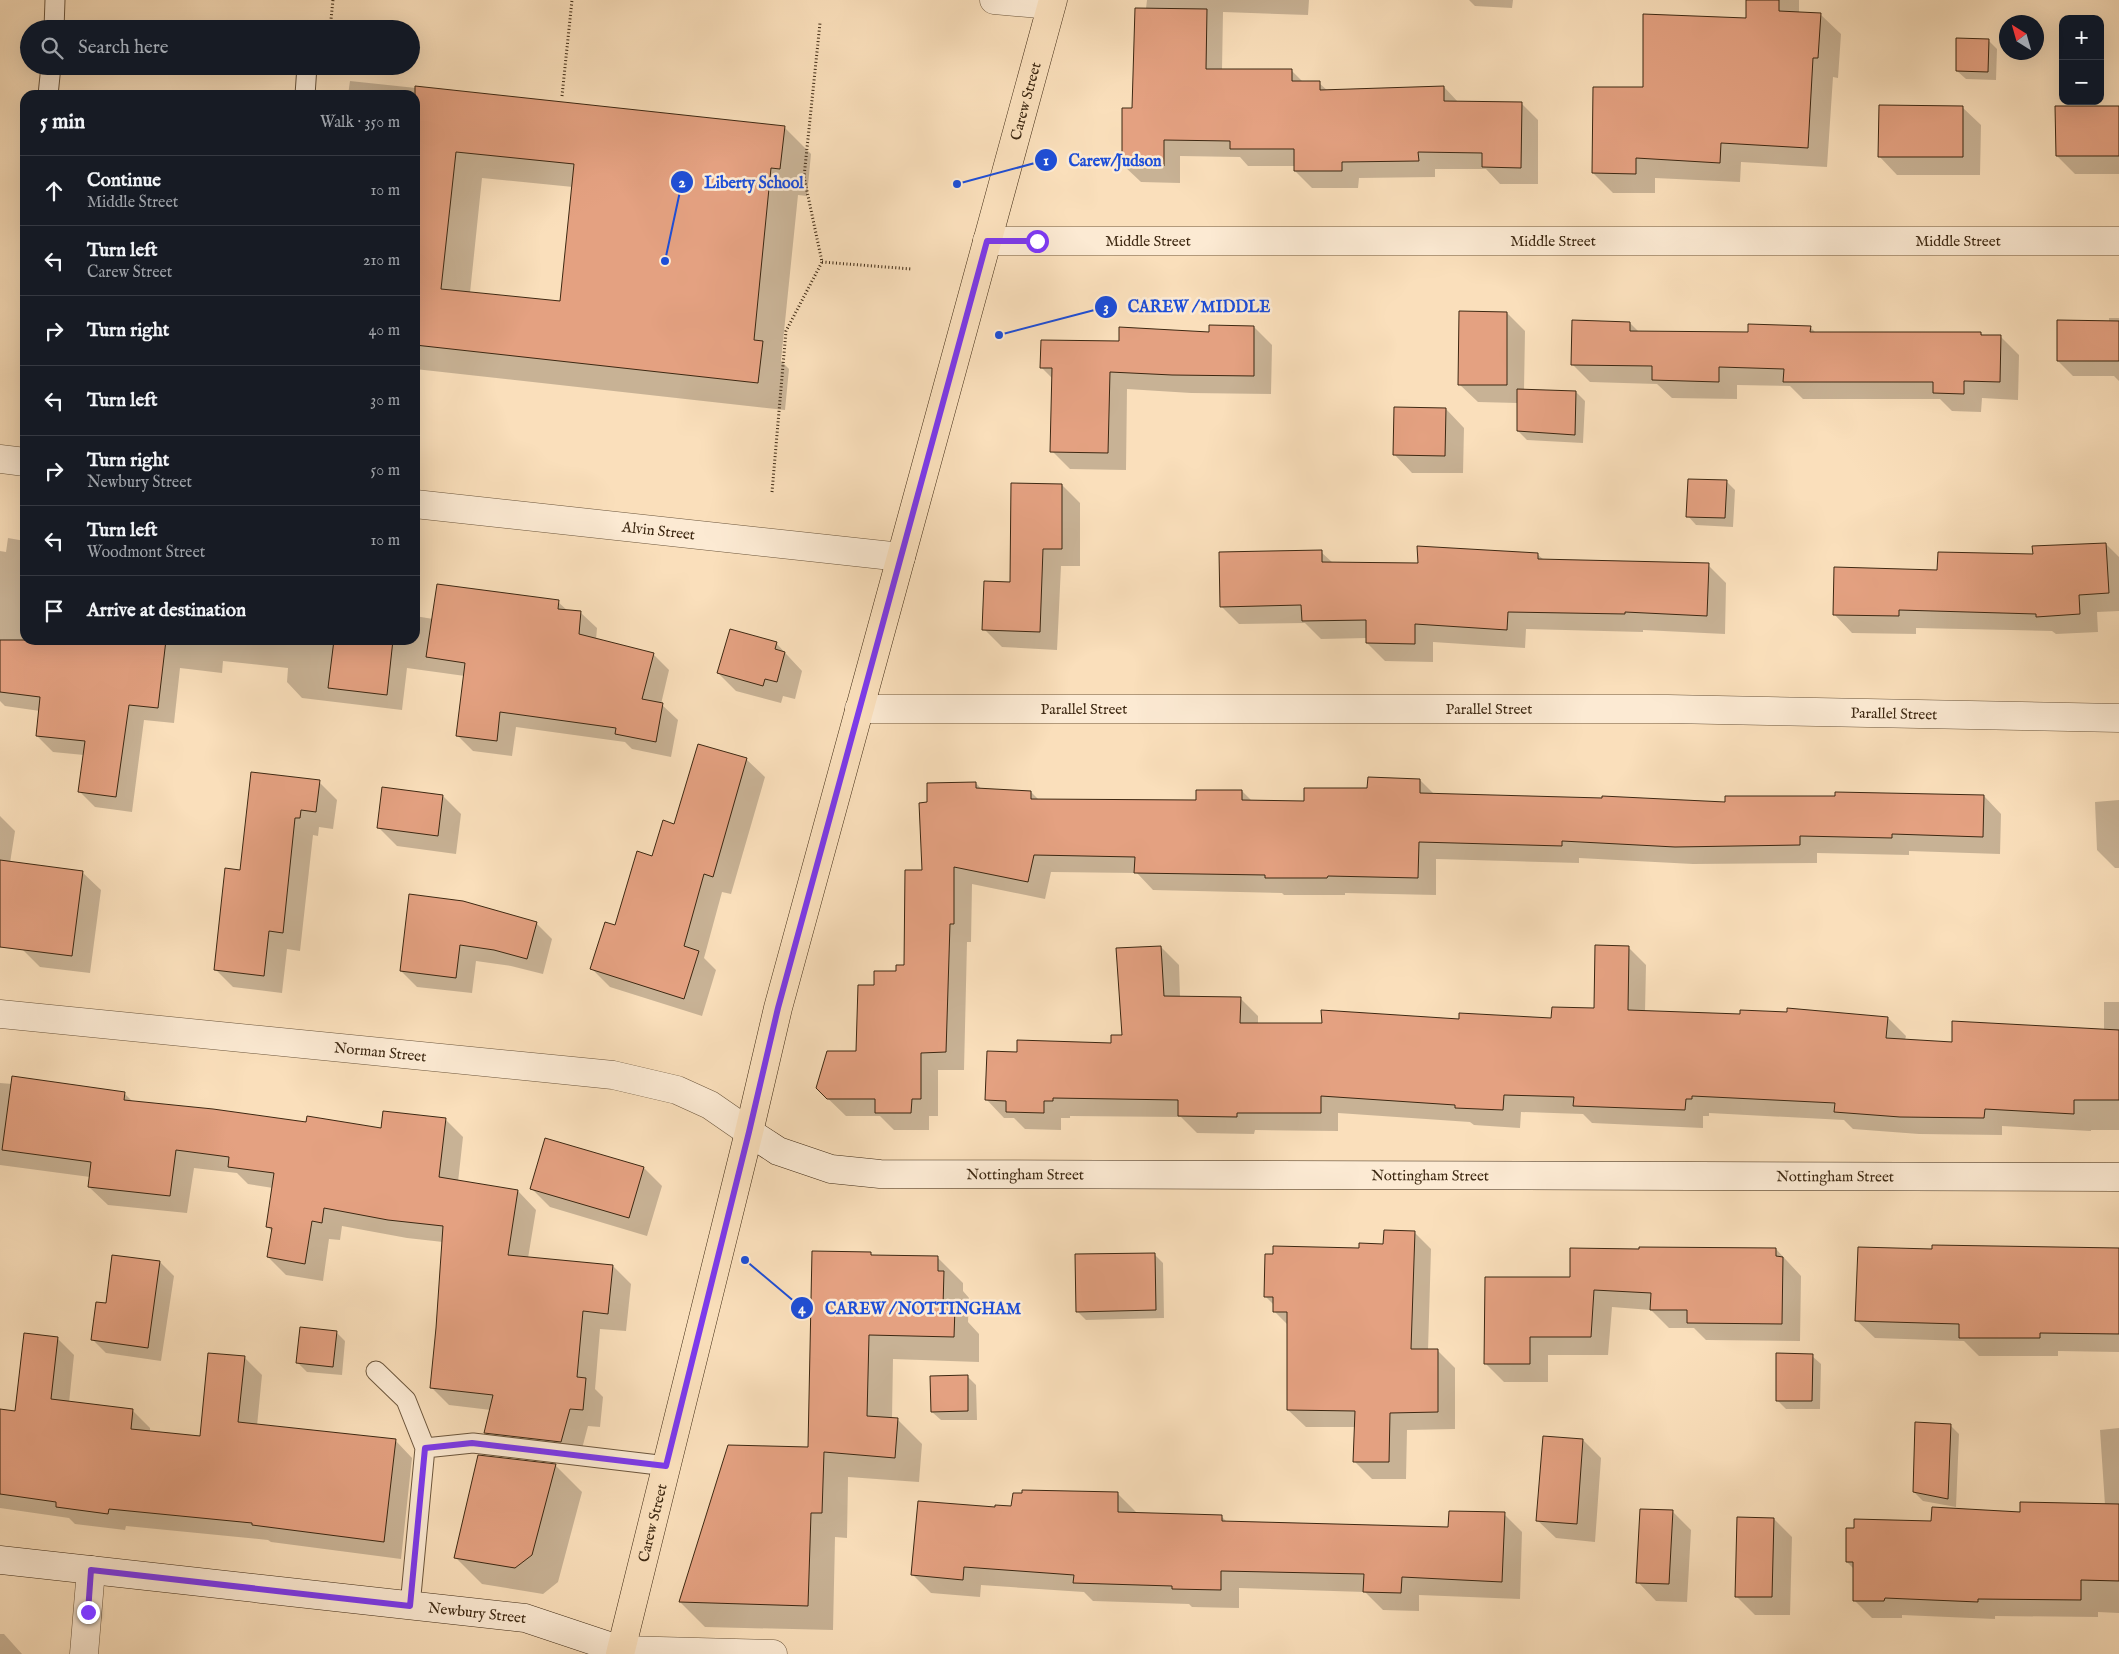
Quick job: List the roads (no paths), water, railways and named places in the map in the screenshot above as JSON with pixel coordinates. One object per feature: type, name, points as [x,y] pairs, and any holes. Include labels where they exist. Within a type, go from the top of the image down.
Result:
[{"type":"main road","name":"Carew Street","points":[[621,1652],[778,1008],[1052,3]]},
{"type":"street","points":[[994,0],[1052,3]]},
{"type":"street","name":"Middle Street","points":[[987,241],[2119,241]]},
{"type":"street","points":[[0,459],[20,461]]},
{"type":"street","name":"Alvin Street","points":[[420,505],[901,557]]},
{"type":"street","name":"Parallel Street","points":[[859,709],[1668,709],[2119,718]]},
{"type":"street","name":"Norman Street","points":[[0,1014],[613,1075],[677,1090],[710,1105],[749,1132]]},
{"type":"street","name":"Nottingham Street","points":[[749,1132],[778,1150],[831,1169],[880,1174],[2119,1177]]},
{"type":"street","name":"Newbury Street","points":[[0,1560],[525,1618],[621,1652],[773,1654]]},
{"type":"street","points":[[84,1654],[91,1570]]},
{"type":"lane","points":[[54,20],[55,0]]},
{"type":"lane","points":[[49,90],[50,75]]},
{"type":"lane","points":[[305,90],[306,75]]},
{"type":"lane","points":[[376,1371],[406,1400],[425,1448],[410,1606]]},
{"type":"lane","points":[[425,1448],[472,1443],[666,1466]]},
{"type":"place","name":"Carew/Judson","points":[[957,184]]},
{"type":"place","name":"Liberty School","points":[[665,261]]},
{"type":"place","name":"CAREW / MIDDLE","points":[[999,335]]},
{"type":"place","name":"CAREW / NOTTINGHAM","points":[[745,1260]]}]
